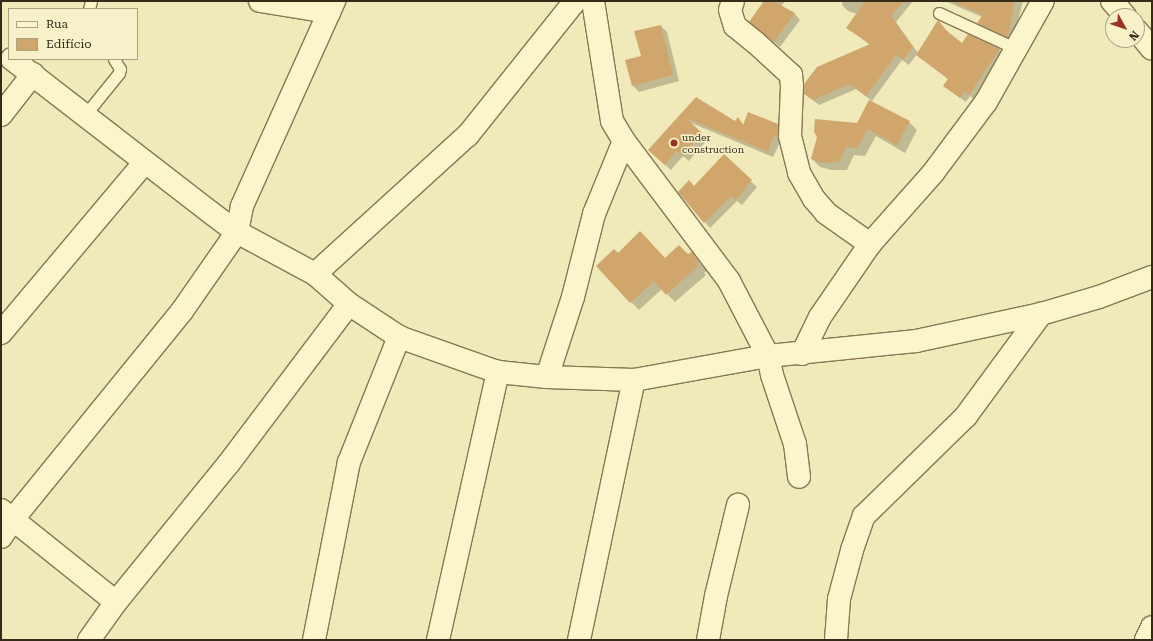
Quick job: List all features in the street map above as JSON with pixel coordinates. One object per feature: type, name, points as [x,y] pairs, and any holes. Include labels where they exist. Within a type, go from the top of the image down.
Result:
[{"type":"street","points":[[1,537],[7,515],[182,311],[237,232],[242,206],[332,6],[260,1]]},
{"type":"street","points":[[315,274],[468,135],[575,1]]},
{"type":"street","points":[[593,1],[608,107],[612,121],[624,141],[729,281],[768,356],[772,375],[795,444],[799,477]]},
{"type":"street","points":[[733,1],[730,10],[735,26],[791,75],[790,136],[799,173],[814,199],[826,213],[870,244]]},
{"type":"street","points":[[802,354],[820,317],[870,244],[937,167],[986,102],[1043,1]]},
{"type":"street","points":[[1145,41],[1152,49]]},
{"type":"street","points":[[13,60],[34,74],[144,162],[237,232],[315,274],[349,304],[399,337],[498,372],[547,377],[634,380],[768,356],[802,354],[916,342],[1040,314],[1099,297],[1152,277]]},
{"type":"street","points":[[1,115],[34,74]]},
{"type":"street","points":[[547,377],[573,297],[594,214],[624,141]]},
{"type":"street","points":[[1,333],[144,162]]},
{"type":"street","points":[[89,640],[116,602],[229,463],[349,304]]},
{"type":"street","points":[[836,640],[839,599],[852,550],[864,516],[966,416],[1040,314]]},
{"type":"street","points":[[314,640],[349,462],[399,337]]},
{"type":"street","points":[[438,640],[498,372]]},
{"type":"street","points":[[579,640],[634,380]]},
{"type":"street","points":[[708,640],[716,596],[738,505]]},
{"type":"street","points":[[7,515],[116,602]]},
{"type":"street","points":[[1146,640],[1152,627]]},
{"type":"lane","points":[[938,13],[1017,49]]},
{"type":"lane","points":[[85,115],[119,73],[120,68],[115,60]]},
{"type":"building","points":[[764,1],[773,1],[795,13],[774,42],[749,22]]},
{"type":"building","points":[[865,1],[904,1],[891,16],[913,47],[903,60],[896,55],[866,96],[850,84],[813,100],[804,94],[804,84],[817,67],[870,44],[846,28]]},
{"type":"building","points":[[951,1],[1015,1],[1008,37],[977,23],[983,15]]},
{"type":"building","points":[[938,20],[947,31],[962,43],[968,34],[1000,49],[969,95],[964,91],[960,98],[943,86],[948,79],[916,55]]},
{"type":"building","points":[[661,25],[673,75],[632,86],[625,60],[641,56],[634,31]]},
{"type":"building","points":[[696,97],[735,121],[738,117],[743,125],[748,112],[778,124],[778,137],[774,136],[768,152],[686,118],[702,133],[683,156],[677,151],[665,165],[648,150]]},
{"type":"building","points":[[869,100],[910,121],[897,145],[868,129],[857,148],[846,147],[839,162],[823,163],[811,159],[817,137],[814,132],[815,119],[857,123]]},
{"type":"building","points":[[724,154],[752,180],[736,200],[731,196],[704,223],[678,192],[689,180],[694,186]]},
{"type":"building","points":[[640,231],[665,258],[679,245],[688,254],[692,252],[699,262],[696,264],[698,266],[666,295],[654,281],[630,303],[596,266],[614,249],[618,253]]},
{"type":"place","name":"under construction","points":[[674,143]]}]
